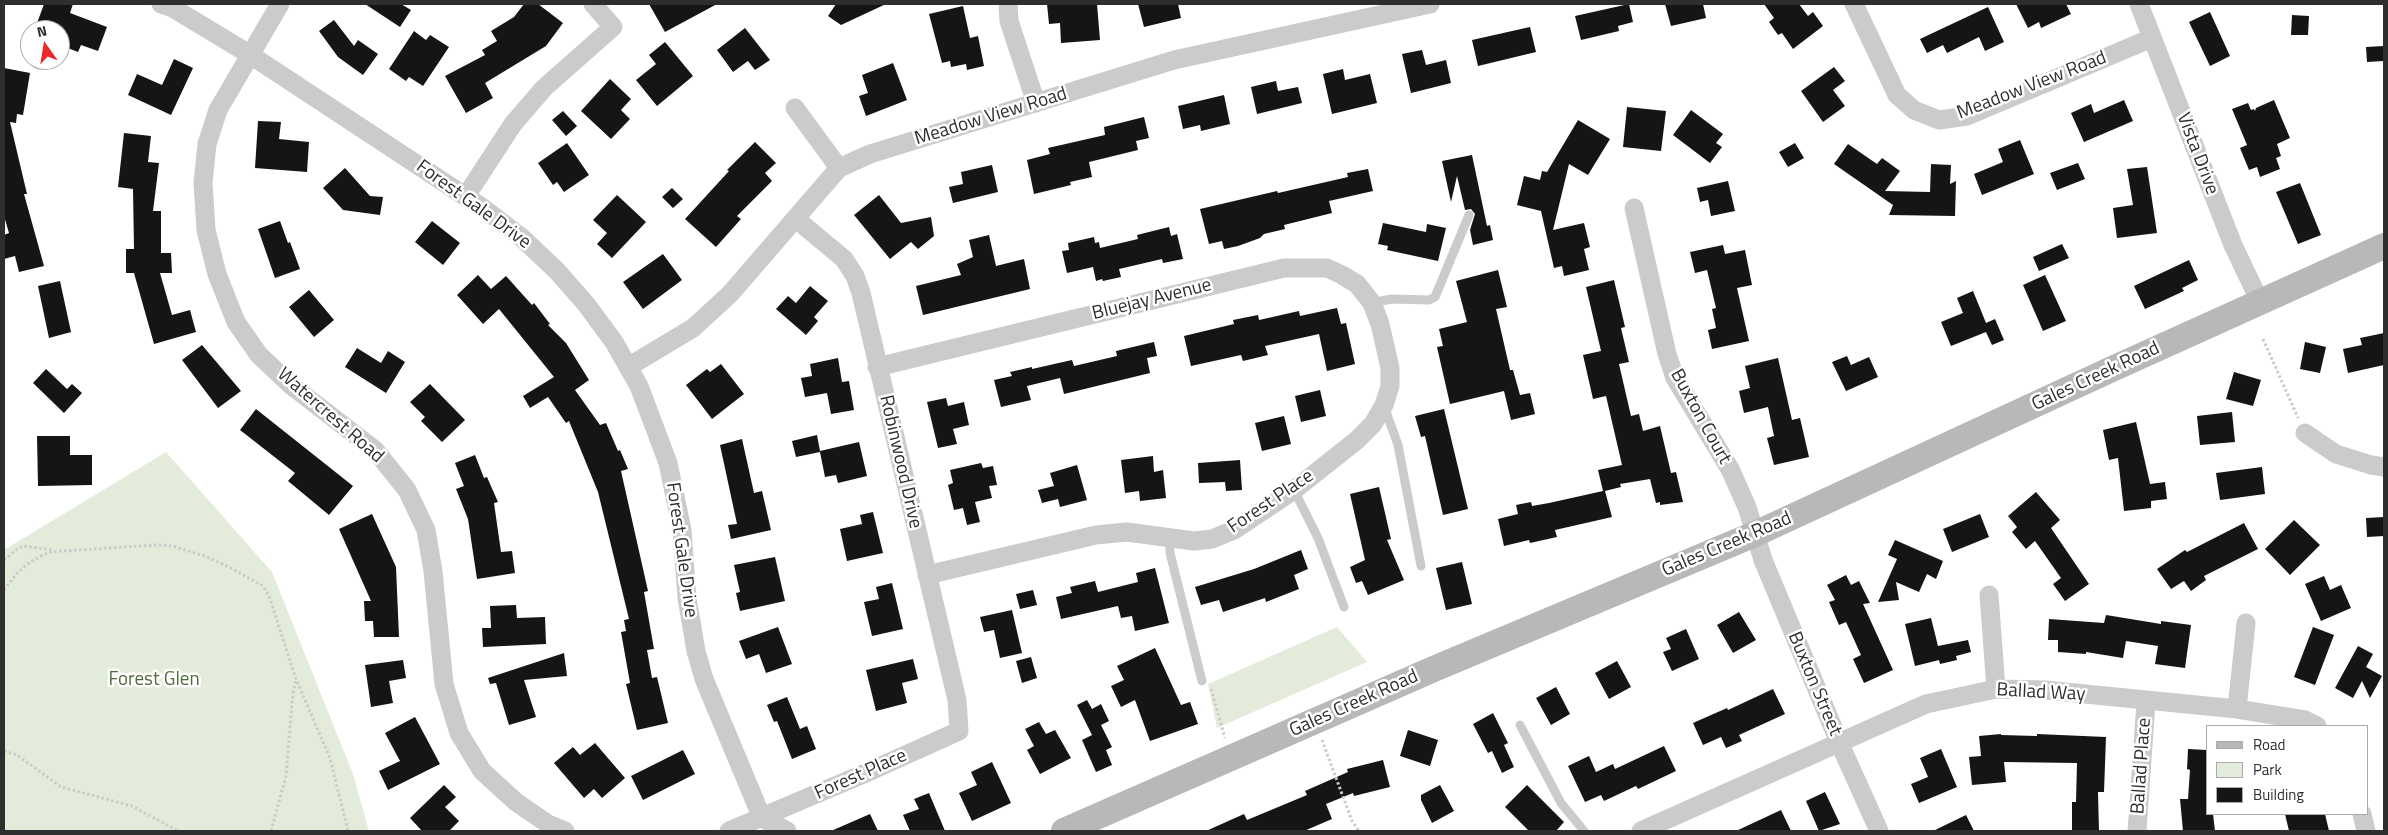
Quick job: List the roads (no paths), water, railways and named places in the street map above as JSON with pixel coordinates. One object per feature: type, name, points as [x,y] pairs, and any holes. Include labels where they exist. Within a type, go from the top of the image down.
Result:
[{"type":"main road","name":"Gales Creek Road","points":[[1064,831],[1313,721],[1755,534],[2384,246]]},
{"type":"street","name":"Forest Gale Drive","points":[[161,4],[173,8],[249,54],[466,196],[522,237],[557,271],[614,342],[639,386],[670,472],[682,530],[687,598],[696,651],[704,679],[759,825]]},
{"type":"street","name":"Watercrest Road","points":[[280,4],[249,54],[218,110],[207,144],[203,183],[206,230],[217,274],[236,322],[266,361],[292,386],[375,450],[407,490],[426,530],[433,571],[444,684],[459,733],[482,772],[516,802],[548,824],[565,831]]},
{"type":"street","points":[[466,196],[513,124],[544,88],[613,27],[593,4]]},
{"type":"street","points":[[1008,4],[1009,21],[1036,103]]},
{"type":"street","name":"Meadow View Road","points":[[628,367],[694,328],[730,294],[838,168],[870,154],[1174,60],[1430,4]]},
{"type":"street","name":"Meadow View Road","points":[[1854,4],[1897,94],[1914,110],[1939,120],[1967,116],[2152,38]]},
{"type":"street","name":"Vista Drive","points":[[2139,4],[2233,245],[2260,302]]},
{"type":"street","points":[[795,108],[838,168]]},
{"type":"street","name":"Buxton Court","points":[[1634,208],[1667,354],[1675,378],[1730,469],[1747,507],[1755,534]]},
{"type":"street","name":"Robinwood Drive","points":[[796,218],[844,259],[855,276],[861,293],[957,700],[959,730]]},
{"type":"street","name":"Bluejay Avenue","points":[[877,367],[1284,268],[1326,268],[1357,284],[1372,303],[1386,347]]},
{"type":"street","name":"Forest Place","points":[[927,575],[1096,535],[1127,532],[1194,541],[1212,539],[1234,530],[1294,490],[1357,440],[1373,424],[1384,405],[1390,386],[1390,368],[1386,347]]},
{"type":"street","points":[[2305,433],[2336,454],[2384,467]]},
{"type":"street","name":"Buxton Street","points":[[1755,534],[1763,560],[1838,742],[1880,831]]},
{"type":"street","points":[[1989,595],[1996,689]]},
{"type":"street","points":[[2237,709],[2246,623]]},
{"type":"street","name":"Ballad Way","points":[[1641,831],[1926,704],[1996,689],[2045,690],[2146,702],[2237,709],[2305,720],[2315,725]]},
{"type":"street","name":"Ballad Place","points":[[2137,831],[2146,702]]},
{"type":"street","name":"Forest Place","points":[[759,825],[959,730]]},
{"type":"street","points":[[2362,815],[2366,831]]},
{"type":"street","points":[[729,831],[759,825],[787,831]]},
{"type":"lane","points":[[1372,303],[1392,299],[1429,300],[1435,297],[1469,215]]},
{"type":"lane","points":[[1384,405],[1398,445],[1421,566]]},
{"type":"lane","points":[[1294,490],[1318,538],[1344,607]]},
{"type":"lane","points":[[1170,537],[1170,553],[1202,681]]},
{"type":"lane","points":[[1520,725],[1561,804],[1584,831]]},
{"type":"park label","name":"Forest Glen","points":[[154,680]]}]
